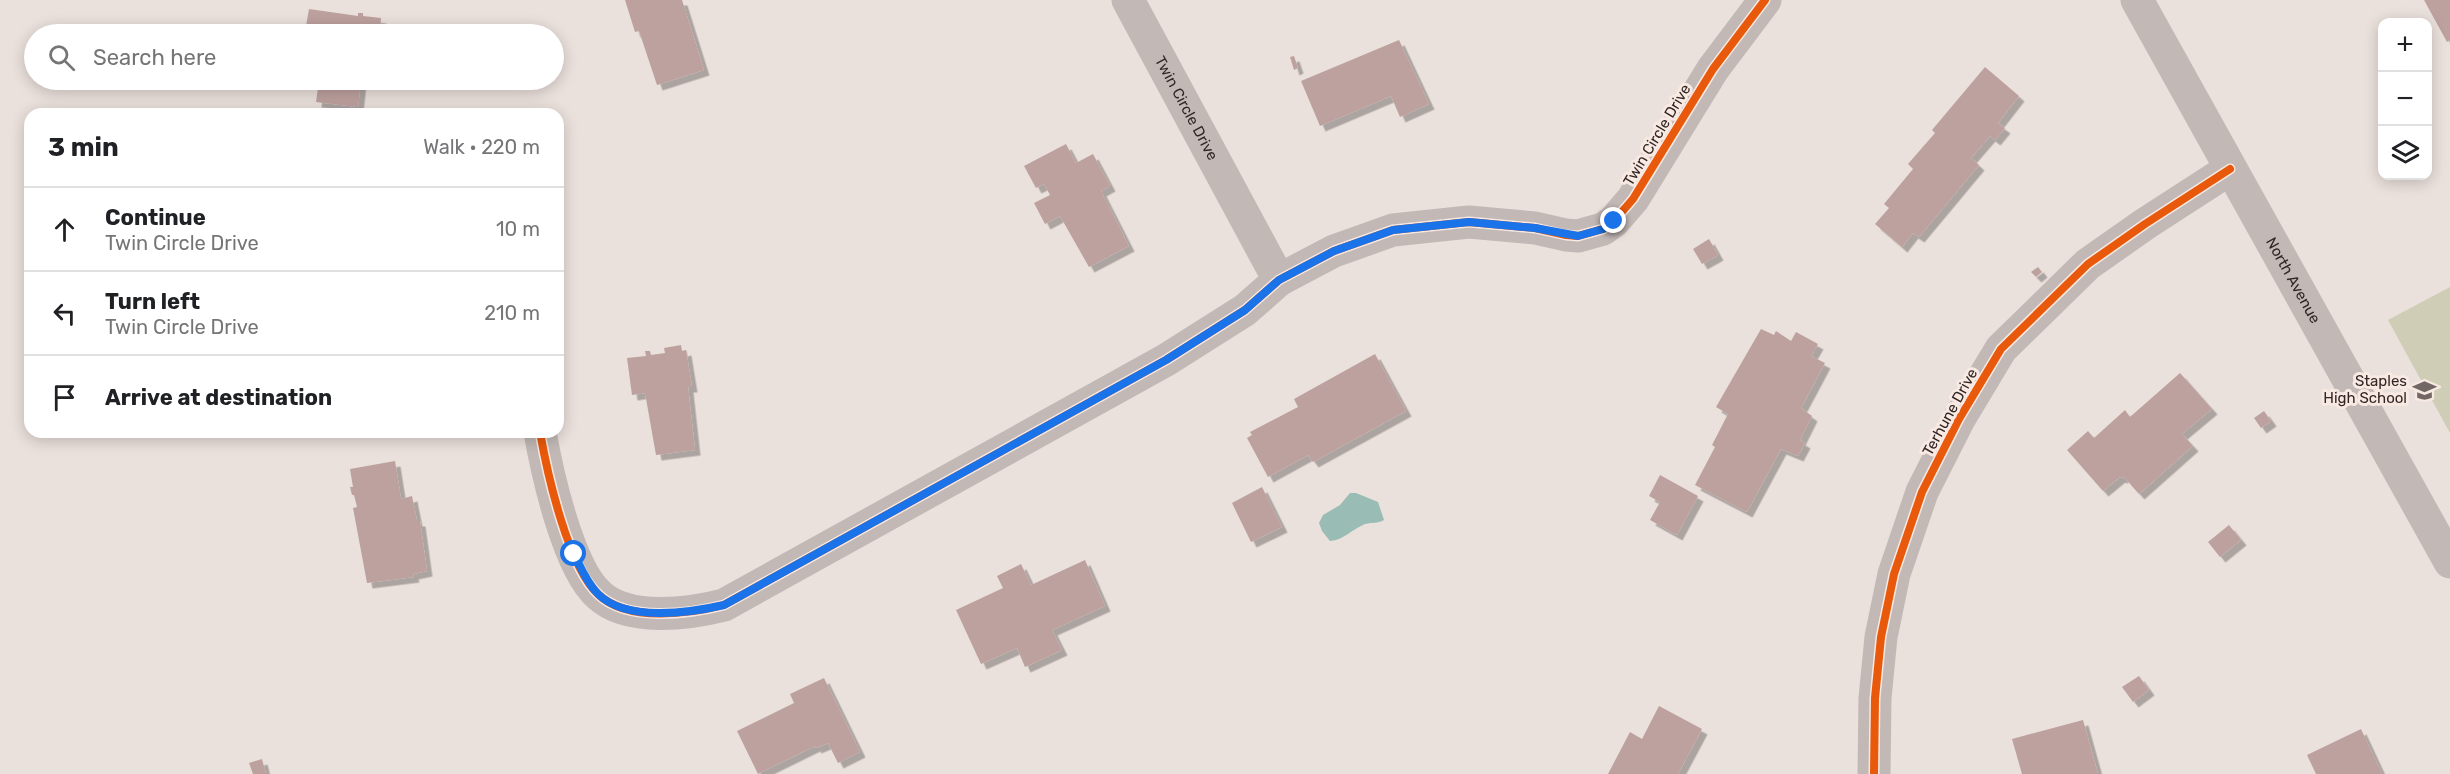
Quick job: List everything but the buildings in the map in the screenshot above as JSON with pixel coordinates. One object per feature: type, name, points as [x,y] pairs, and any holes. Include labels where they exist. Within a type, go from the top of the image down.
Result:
[{"type":"street","name":"Twin Circle Drive","points":[[1128,0],[1279,280]]},
{"type":"street","name":"Twin Circle Drive","points":[[541,438],[545,462],[562,522],[589,584],[599,595],[626,608],[661,613],[686,613],[724,605],[1166,360],[1245,310],[1279,280],[1334,251],[1393,230],[1469,222],[1535,228],[1578,236],[1603,229],[1614,221],[1633,199],[1713,69],[1765,0]]},
{"type":"street","name":"North Avenue","points":[[2137,0],[2450,562]]},
{"type":"street","name":"Terhune Drive","points":[[1874,774],[1875,698],[1881,637],[1894,574],[1922,492],[1959,419],[2001,349],[2088,264],[2230,169]]},
{"type":"shaded area","points":[[2450,287],[2450,433],[2388,320]]},
{"type":"water","points":[[1350,493],[1356,493],[1378,502],[1384,520],[1365,524],[1340,539],[1330,541],[1319,523],[1323,515],[1340,505]]},
{"type":"cycle path","points":[[541,438],[560,518],[578,564],[588,582],[599,595],[611,604],[626,609],[659,614],[694,611],[724,605],[1166,360],[1245,310],[1279,280],[1334,251],[1393,230],[1469,222],[1535,228],[1578,236],[1603,229],[1614,221],[1633,199],[1713,69],[1765,0]]},
{"type":"cycle path","points":[[1874,774],[1875,698],[1881,637],[1894,574],[1922,492],[1959,419],[2001,349],[2088,264],[2230,169]]},
{"type":"place","name":"Staples High School","points":[[2425,390]]},
{"type":"route","points":[[574,554],[589,584],[599,595],[626,608],[661,613],[686,613],[724,605],[1166,360],[1245,310],[1279,280],[1334,251],[1393,230],[1469,222],[1535,228],[1578,236],[1603,229],[1614,221]]}]
